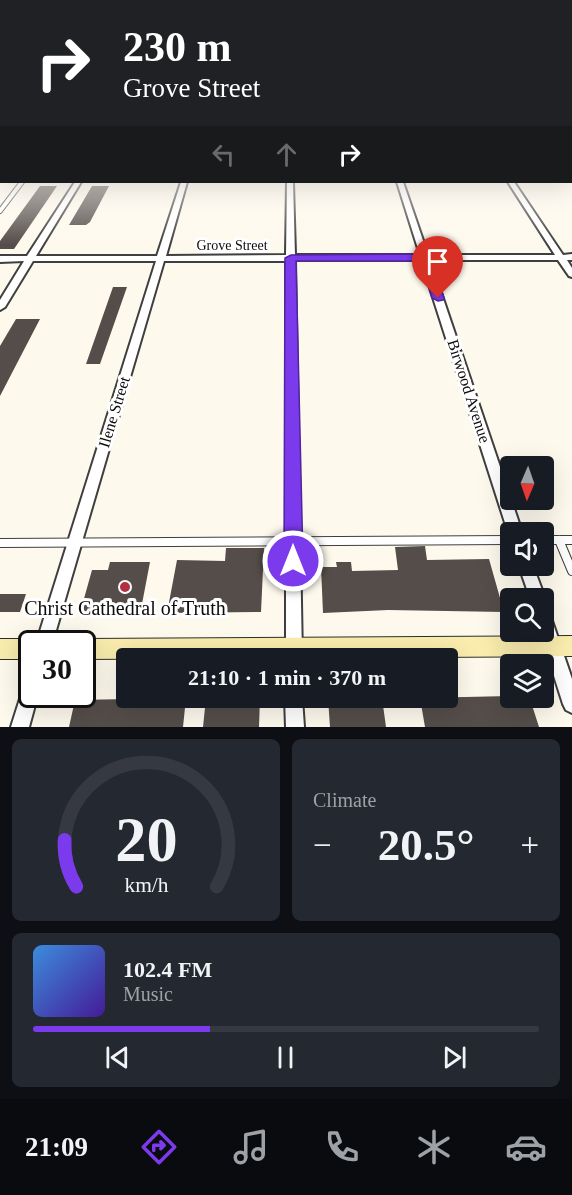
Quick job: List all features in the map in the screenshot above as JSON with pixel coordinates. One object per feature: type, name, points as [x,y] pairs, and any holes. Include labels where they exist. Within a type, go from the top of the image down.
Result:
[{"type":"main road","points":[[458,649],[562,646]]},
{"type":"main road","points":[[0,649],[18,649]]},
{"type":"main road","points":[[96,649],[116,650]]},
{"type":"street","points":[[0,307],[77,183]]},
{"type":"street","name":"Ilene Street","points":[[48,630],[184,183]]},
{"type":"street","points":[[290,183],[294,648]]},
{"type":"street","name":"Birwood Avenue","points":[[400,183],[512,522]]},
{"type":"street","points":[[512,183],[572,274]]},
{"type":"street","name":"Grove Street","points":[[0,259],[572,257]]},
{"type":"street","points":[[562,646],[572,704]]},
{"type":"street","points":[[20,727],[26,708]]},
{"type":"street","points":[[294,708],[295,727]]},
{"type":"lane","points":[[0,211],[21,183]]},
{"type":"lane","points":[[0,543],[500,540]]},
{"type":"lane","points":[[554,540],[572,540]]},
{"type":"lane","points":[[560,540],[572,571]]},
{"type":"building","points":[[40,186],[57,186],[14,249],[0,249],[0,241]]},
{"type":"building","points":[[92,186],[109,186],[90,222],[86,225],[69,225]]},
{"type":"building","points":[[113,287],[127,287],[100,364],[86,364]]},
{"type":"building","points":[[16,319],[40,319],[0,396],[0,346]]},
{"type":"building","points":[[425,546],[427,560],[489,559],[500,598],[500,612],[388,610],[323,613],[321,567],[337,567],[336,562],[351,562],[352,571],[398,570],[395,547]]},
{"type":"building","points":[[226,548],[264,548],[261,612],[167,613],[177,560],[225,561]]},
{"type":"building","name":"Christ Cathedral of Truth","points":[[110,562],[150,562],[142,604],[144,604],[143,613],[80,613],[92,570],[108,570]]},
{"type":"building","points":[[0,594],[26,594],[20,612],[0,612]]},
{"type":"building","points":[[500,696],[500,708],[533,708],[539,727],[425,727],[422,708],[458,708],[458,697]]},
{"type":"building","points":[[116,699],[116,708],[185,708],[183,727],[69,727],[73,708],[96,708],[96,700]]},
{"type":"building","points":[[205,708],[260,708],[259,727],[203,727]]},
{"type":"building","points":[[329,708],[383,708],[386,727],[330,727]]},
{"type":"place","name":"Christ Cathedral of Truth","points":[[125,587]]},
{"type":"route","points":[[293,561],[291,258],[425,257],[438,298]]}]
